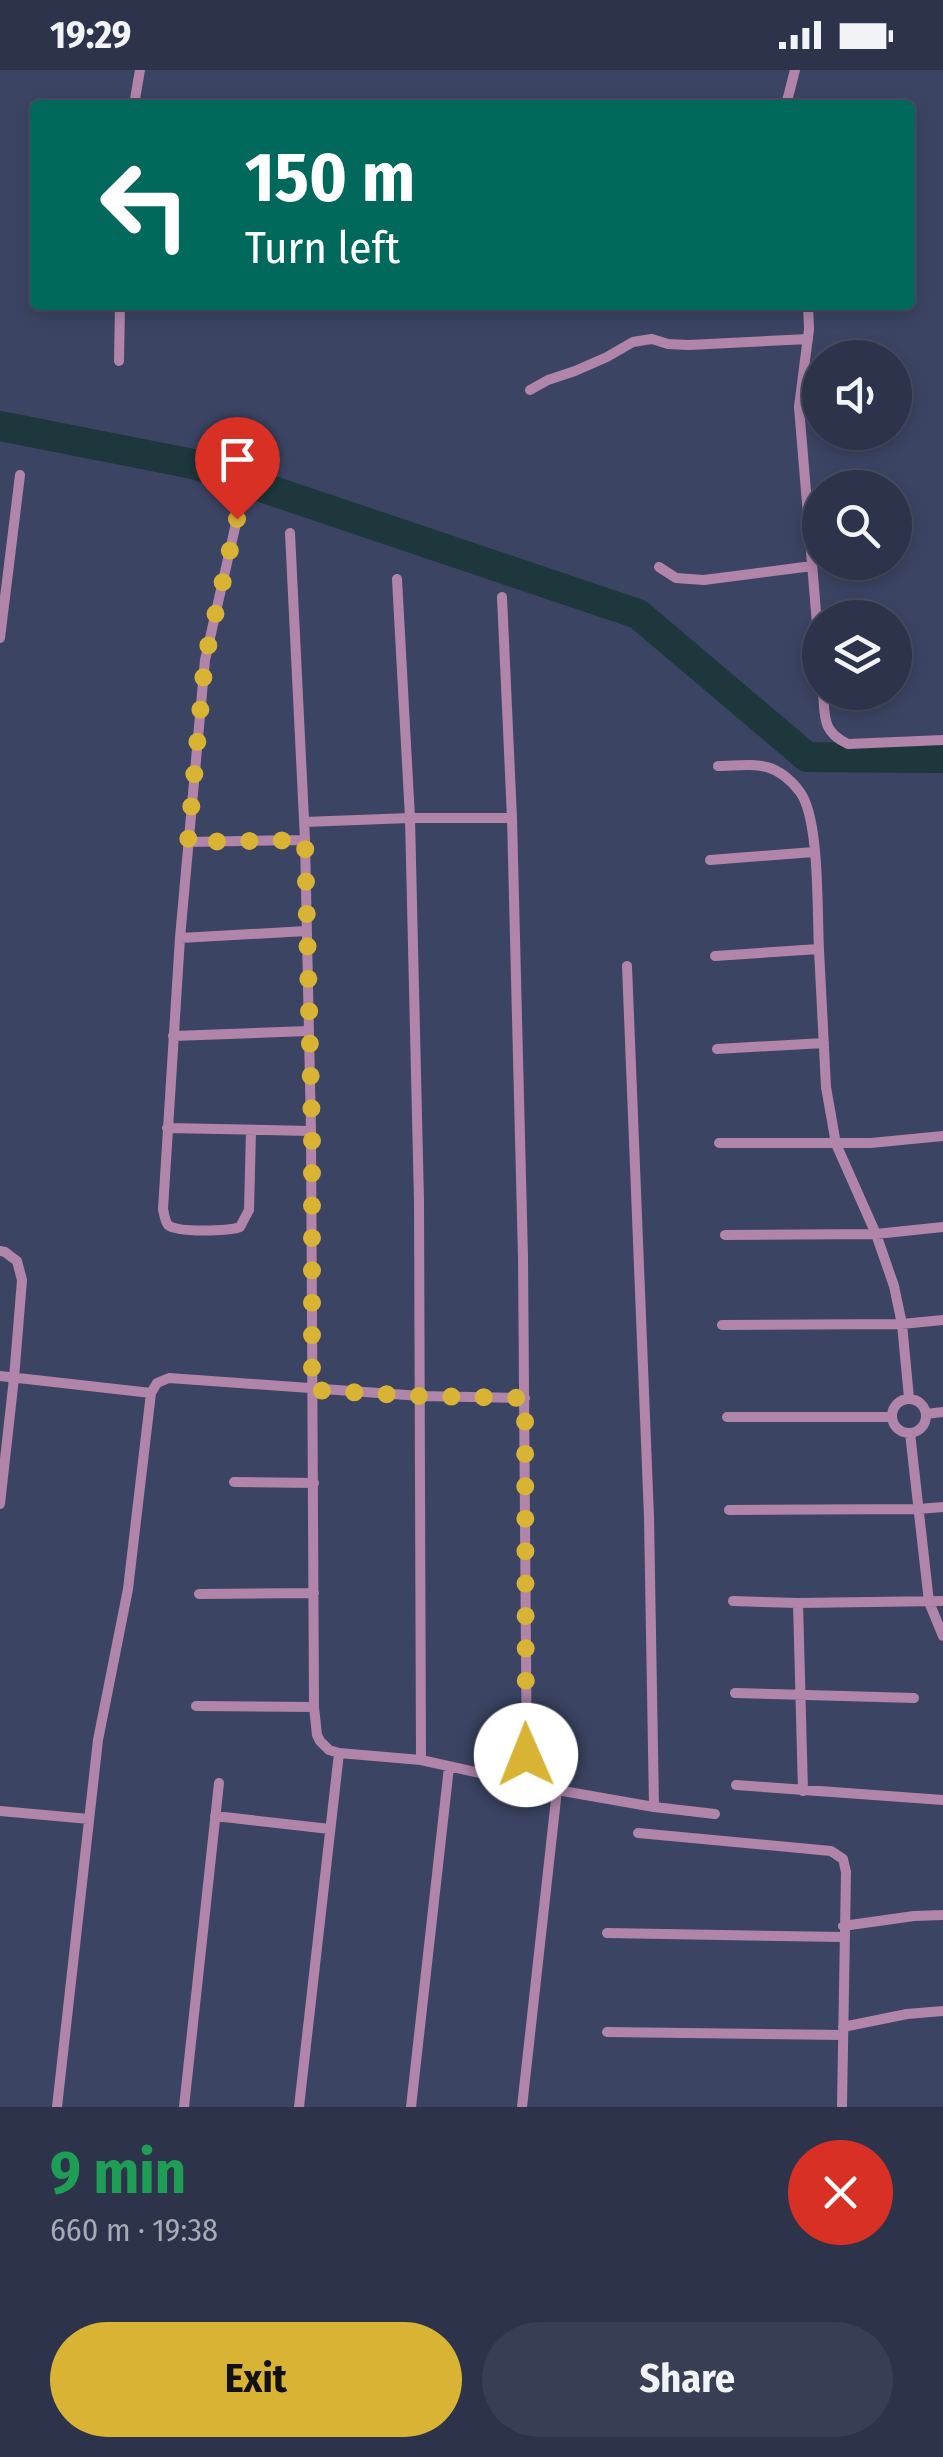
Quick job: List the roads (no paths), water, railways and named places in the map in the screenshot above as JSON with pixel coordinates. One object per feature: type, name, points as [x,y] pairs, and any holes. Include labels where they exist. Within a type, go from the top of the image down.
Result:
[{"type":"street","points":[[135,100],[140,70]]},
{"type":"street","points":[[787,100],[796,70]]},
{"type":"street","points":[[118,361],[120,310]]},
{"type":"street","points":[[804,470],[798,407],[808,310]]},
{"type":"street","points":[[530,390],[633,342],[808,339]]},
{"type":"street","points":[[0,638],[20,475]]},
{"type":"street","points":[[237,519],[205,660],[173,1036],[164,1216],[168,1225],[200,1230],[240,1227],[249,1210],[251,1130]]},
{"type":"street","points":[[290,533],[305,840],[312,1131],[317,1736],[329,1750],[339,1753],[421,1760],[557,1790],[716,1814]]},
{"type":"street","points":[[659,567],[676,578],[704,580],[802,567]]},
{"type":"street","points":[[398,578],[410,818],[419,1201],[421,1760]]},
{"type":"street","points":[[502,597],[512,818],[525,1398],[527,1783]]},
{"type":"street","points":[[825,710],[826,724],[834,738],[848,744],[943,740]]},
{"type":"street","points":[[718,766],[766,764],[800,792],[807,806],[814,852],[828,1105],[836,1144],[894,1286],[909,1398]]},
{"type":"street","points":[[304,822],[512,818]]},
{"type":"street","points":[[188,842],[305,840]]},
{"type":"street","points":[[710,860],[814,852]]},
{"type":"street","points":[[180,938],[306,930]]},
{"type":"street","points":[[716,956],[819,949]]},
{"type":"street","points":[[627,966],[649,1518],[654,1807]]},
{"type":"street","points":[[173,1036],[308,1031]]},
{"type":"street","points":[[717,1049],[824,1042]]},
{"type":"street","points":[[168,1128],[312,1131]]},
{"type":"street","points":[[718,1143],[871,1144],[943,1136]]},
{"type":"street","points":[[726,1235],[876,1234],[943,1227]]},
{"type":"street","points":[[0,1251],[12,1256],[21,1271],[0,1504]]},
{"type":"street","points":[[722,1325],[902,1324],[943,1320]]},
{"type":"street","points":[[0,1376],[151,1393]]},
{"type":"street","points":[[57,2107],[98,1740],[128,1589],[151,1393],[157,1383],[170,1378],[312,1390],[525,1398]]},
{"type":"street","points":[[909,1398],[920,1403],[926,1414],[922,1427],[910,1433],[898,1429],[891,1418],[896,1404],[909,1398]]},
{"type":"street","points":[[926,1414],[943,1412]]},
{"type":"street","points":[[727,1417],[891,1418]]},
{"type":"street","points":[[910,1433],[929,1602],[943,1636]]},
{"type":"street","points":[[234,1482],[314,1483]]},
{"type":"street","points":[[729,1510],[943,1506]]},
{"type":"street","points":[[199,1594],[314,1594]]},
{"type":"street","points":[[732,1601],[943,1601]]},
{"type":"street","points":[[798,1603],[803,1791]]},
{"type":"street","points":[[735,1693],[914,1698]]},
{"type":"street","points":[[196,1706],[314,1708]]},
{"type":"street","points":[[300,2107],[339,1753]]},
{"type":"street","points":[[411,2107],[449,1767]]},
{"type":"street","points":[[184,2107],[219,1782]]},
{"type":"street","points":[[736,1785],[943,1800]]},
{"type":"street","points":[[522,2107],[557,1790]]},
{"type":"street","points":[[0,1810],[89,1819]]},
{"type":"street","points":[[216,1816],[330,1829]]},
{"type":"street","points":[[638,1833],[831,1851],[843,1859],[843,2107]]},
{"type":"street","points":[[606,1933],[843,1932],[914,1916],[943,1915]]},
{"type":"street","points":[[607,2032],[843,2031],[906,2014],[943,2011]]},
{"type":"waterway","points":[[0,426],[193,464],[638,614],[807,757],[943,758]]}]
